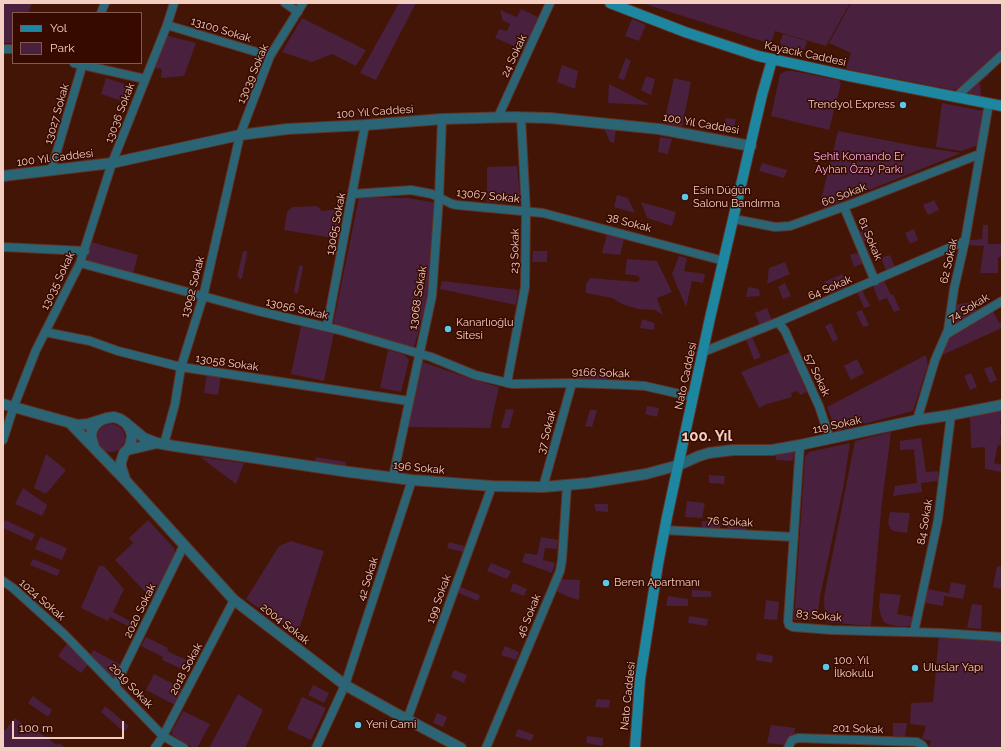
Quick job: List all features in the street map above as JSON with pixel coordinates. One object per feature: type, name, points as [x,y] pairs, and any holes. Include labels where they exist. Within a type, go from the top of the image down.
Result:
[{"type":"main road","name":"Kayacık Caddesi","points":[[610,3],[685,32],[772,60],[1002,106]]},
{"type":"main road","name":"Nato Caddesi","points":[[635,748],[640,679],[664,530],[703,352],[772,60]]},
{"type":"street","name":"13036 Sokak","points":[[112,163],[167,25],[174,3]]},
{"type":"street","points":[[285,3],[298,12]]},
{"type":"street","name":"13039 Sokak","points":[[240,135],[270,56],[303,3]]},
{"type":"street","name":"24 Sokak","points":[[498,117],[550,3]]},
{"type":"street","name":"13100 Sokak","points":[[167,25],[270,56]]},
{"type":"street","points":[[957,96],[1002,55]]},
{"type":"street","points":[[80,64],[145,79]]},
{"type":"street","name":"13027 Sokak","points":[[51,171],[80,64]]},
{"type":"street","name":"62 Sokak","points":[[917,420],[935,360],[947,334],[989,104]]},
{"type":"street","name":"100 Yıl Caddesi","points":[[3,176],[112,163],[240,135],[287,129],[442,119],[498,117],[550,118],[659,129],[751,146]]},
{"type":"street","name":"23 Sokak","points":[[507,383],[526,287],[526,211],[521,117]]},
{"type":"street","name":"13068 Sokak","points":[[394,477],[432,296],[439,197],[442,119]]},
{"type":"street","name":"13065 Sokak","points":[[327,327],[365,125]]},
{"type":"street","name":"13092 Sokak","points":[[160,444],[175,404],[182,367],[203,297],[240,135]]},
{"type":"street","name":"60 Sokak","points":[[734,219],[775,227],[785,227],[844,207],[980,154]]},
{"type":"street","name":"13035 Sokak","points":[[3,440],[14,406],[36,350],[85,251],[112,163]]},
{"type":"street","name":"13067 Sokak","points":[[353,194],[411,190],[439,197],[457,205],[526,211]]},
{"type":"street","name":"61 Sokak","points":[[844,207],[875,281]]},
{"type":"street","name":"38 Sokak","points":[[526,211],[557,216],[724,261]]},
{"type":"street","name":"64 Sokak","points":[[703,352],[875,281],[965,241]]},
{"type":"street","points":[[3,246],[85,251]]},
{"type":"street","name":"13056 Sokak","points":[[80,263],[295,321],[327,327],[431,357],[475,375],[507,383]]},
{"type":"street","name":"74 Sokak","points":[[947,334],[1002,301]]},
{"type":"street","name":"57 Sokak","points":[[778,322],[785,330],[819,406],[830,439]]},
{"type":"street","name":"13058 Sokak","points":[[45,332],[90,341],[118,351],[182,367],[409,400]]},
{"type":"street","name":"9166 Sokak","points":[[507,383],[521,385],[572,383],[646,386],[693,397]]},
{"type":"street","name":"37 Sokak","points":[[544,487],[572,383]]},
{"type":"street","points":[[3,404],[78,425],[88,424],[107,418],[114,417],[120,419],[126,423],[132,435],[131,442],[122,458],[121,464],[126,481]]},
{"type":"street","name":"119 Sokak","points":[[679,465],[699,456],[720,452],[733,450],[772,450],[917,420],[1002,405]]},
{"type":"street","name":"84 Sokak","points":[[914,632],[938,520],[951,415]]},
{"type":"street","points":[[101,420],[96,424],[91,436],[92,443],[97,452],[105,457],[112,458],[119,457],[126,452]]},
{"type":"street","name":"2004 Sokak","points":[[70,423],[126,481],[234,600],[345,685],[461,748]]},
{"type":"street","name":"196 Sokak","points":[[126,423],[140,436],[160,444],[412,480],[492,486],[567,486],[646,474],[679,465]]},
{"type":"street","name":"196 Sokak","points":[[126,452],[160,444]]},
{"type":"street","name":"83 Sokak","points":[[800,445],[788,621],[791,626],[832,630],[914,632],[1002,637]]},
{"type":"street","name":"42 Sokak","points":[[316,748],[345,685],[412,480]]},
{"type":"street","name":"199 Sokak","points":[[407,720],[492,486]]},
{"type":"street","name":"46 Sokak","points":[[486,748],[560,571],[567,486]]},
{"type":"street","name":"76 Sokak","points":[[664,530],[794,537]]},
{"type":"street","name":"2020 Sokak","points":[[115,686],[184,545]]},
{"type":"street","name":"1024 Sokak","points":[[3,581],[13,588],[65,635]]},
{"type":"street","name":"2018 Sokak","points":[[155,748],[163,736],[234,600]]},
{"type":"street","name":"2019 Sokak","points":[[65,635],[163,736],[184,748]]},
{"type":"street","name":"201 Sokak","points":[[788,748],[792,740],[798,738],[913,742],[920,743],[923,746]]},
{"type":"green space","points":[[3,3],[32,3],[28,12],[12,12],[12,43],[3,43]]},
{"type":"green space","points":[[399,3],[416,3],[376,80],[360,73]]},
{"type":"green space","points":[[642,3],[850,3],[826,46],[775,31],[771,44]]},
{"type":"green space","points":[[851,3],[1002,3],[1002,49],[959,88],[953,90],[846,69],[851,53],[829,43]]},
{"type":"green space","points":[[521,9],[538,17],[524,50],[495,38],[499,29],[507,31],[510,24],[502,20],[500,10],[517,17]]},
{"type":"green space","points":[[302,18],[366,50],[356,66],[332,54],[312,62],[282,52]]},
{"type":"green space","points":[[632,19],[646,25],[639,41],[625,36]]},
{"type":"green space","points":[[783,34],[807,41],[803,54],[782,48],[780,42]]},
{"type":"green space","points":[[165,35],[196,43],[184,76],[161,78],[162,69],[154,68]]},
{"type":"green space","points":[[626,58],[631,61],[624,80],[618,78]]},
{"type":"green space","points":[[562,65],[578,71],[575,89],[557,82]]},
{"type":"green space","points":[[786,71],[839,80],[841,84],[829,130],[771,116],[780,74]]},
{"type":"green space","points":[[987,72],[989,75],[980,82],[981,97],[970,95],[968,89]]},
{"type":"green space","points":[[646,76],[655,79],[651,95],[641,90]]},
{"type":"green space","points":[[106,78],[130,86],[125,102],[101,94]]},
{"type":"green space","points":[[674,78],[691,82],[682,127],[664,123]]},
{"type":"green space","points":[[609,84],[650,105],[608,103]]},
{"type":"green space","points":[[942,103],[984,111],[978,145],[962,151],[936,147]]},
{"type":"green space","points":[[726,118],[736,119],[733,133],[723,133]]},
{"type":"green space","points":[[604,128],[616,129],[614,143],[610,142]]},
{"type":"green space","name":"Şehit Komando Er Ayhan Özay Parkı","points":[[838,131],[961,153],[825,208],[820,204]]},
{"type":"green space","points":[[660,137],[672,139],[668,154],[658,152]]},
{"type":"green space","points":[[762,163],[787,170],[784,178],[759,171]]},
{"type":"green space","points":[[517,166],[521,203],[487,202],[487,167]]},
{"type":"green space","points":[[617,195],[628,198],[635,213],[614,207]]},
{"type":"green space","points":[[359,197],[409,198],[436,203],[426,303],[414,348],[333,325]]},
{"type":"green space","points":[[934,200],[939,210],[928,215],[923,205]]},
{"type":"green space","points":[[641,202],[676,212],[672,226],[647,218]]},
{"type":"green space","points":[[317,206],[322,211],[340,209],[336,236],[333,238],[284,230],[287,212],[290,209],[293,207]]},
{"type":"green space","points":[[983,225],[988,225],[988,244],[1002,244],[1002,257],[998,257],[998,273],[980,273],[984,246],[969,245],[970,240],[982,239]]},
{"type":"green space","points":[[868,228],[873,238],[863,242],[859,232]]},
{"type":"green space","points":[[914,229],[918,240],[910,244],[905,233]]},
{"type":"green space","points":[[607,234],[624,239],[620,255],[602,253]]},
{"type":"green space","points":[[91,242],[138,255],[133,274],[86,261]]},
{"type":"green space","points":[[247,251],[247,254],[242,278],[240,279],[237,276],[243,252]]},
{"type":"green space","points":[[533,251],[547,251],[547,262],[532,262]]},
{"type":"green space","points":[[860,252],[864,263],[854,267],[850,255]]},
{"type":"green space","points":[[890,255],[895,267],[886,270],[881,258]]},
{"type":"green space","points":[[679,256],[687,258],[684,271],[705,274],[703,283],[692,281],[686,307],[672,274]]},
{"type":"green space","points":[[627,259],[657,261],[672,292],[657,298],[663,315],[655,310],[638,309],[622,304],[612,298],[586,293],[586,284],[590,278],[638,282],[640,279],[638,276],[625,274]]},
{"type":"green space","points":[[785,262],[790,274],[767,284],[769,268]]},
{"type":"green space","points":[[301,265],[303,268],[298,292],[296,294],[294,291],[299,266]]},
{"type":"green space","points":[[843,274],[848,286],[830,294],[824,282]]},
{"type":"green space","points":[[442,281],[518,290],[516,305],[440,289]]},
{"type":"green space","points":[[884,281],[891,295],[893,294],[900,310],[894,312],[887,298],[879,301],[873,286]]},
{"type":"green space","points":[[785,283],[791,296],[783,299],[778,287]]},
{"type":"green space","points":[[748,287],[759,289],[760,296],[746,297]]},
{"type":"green space","points":[[862,290],[870,306],[864,308],[857,292]]},
{"type":"green space","points":[[977,301],[976,312],[954,324],[954,305]]},
{"type":"green space","points":[[767,308],[772,321],[760,326],[755,313]]},
{"type":"green space","points":[[862,310],[869,325],[863,327],[856,312]]},
{"type":"green space","points":[[993,311],[999,323],[1002,322],[1002,328],[942,355],[949,337]]},
{"type":"green space","points":[[642,319],[655,323],[654,330],[640,328]]},
{"type":"green space","points":[[831,323],[838,339],[833,342],[825,326]]},
{"type":"green space","points":[[301,326],[334,333],[324,381],[291,374]]},
{"type":"green space","points":[[752,337],[761,357],[754,360],[746,339]]},
{"type":"green space","points":[[388,350],[405,355],[409,360],[401,392],[380,388]]},
{"type":"green space","points":[[790,352],[807,392],[800,395],[798,391],[791,393],[792,397],[767,404],[759,408],[741,372]]},
{"type":"green space","points":[[926,355],[928,365],[913,411],[836,431],[827,407]]},
{"type":"green space","points":[[857,359],[864,373],[851,380],[844,366]]},
{"type":"green space","points":[[423,362],[499,387],[490,428],[408,427]]},
{"type":"green space","points":[[991,366],[997,380],[990,383],[984,369]]},
{"type":"green space","points":[[577,372],[607,374],[607,380],[577,378]]},
{"type":"green space","points":[[207,373],[221,375],[218,395],[204,393]]},
{"type":"green space","points":[[971,373],[977,387],[970,390],[964,376]]},
{"type":"green space","points":[[647,406],[659,408],[657,417],[645,414]]},
{"type":"green space","points":[[506,409],[514,410],[509,428],[501,428]]},
{"type":"green space","points":[[590,410],[597,410],[592,427],[585,426]]},
{"type":"green space","points":[[1002,410],[1000,424],[1002,423],[1002,429],[1000,439],[1002,440],[1002,446],[998,445],[994,463],[1002,465],[1002,472],[985,469],[985,447],[971,448],[970,416]]},
{"type":"green space","points":[[111,424],[121,428],[125,438],[121,448],[111,452],[101,448],[97,438],[101,428]]},
{"type":"green space","points":[[891,432],[881,511],[871,626],[825,622],[824,597],[855,441]]},
{"type":"green space","points":[[921,438],[926,472],[938,471],[938,481],[921,483],[922,492],[893,496],[895,486],[917,483],[914,449],[900,450],[900,441]]},
{"type":"green space","points":[[850,443],[843,489],[820,596],[817,620],[794,620],[805,457],[809,452]]},
{"type":"green space","points":[[794,451],[793,461],[776,460],[776,454]]},
{"type":"green space","points":[[46,454],[66,470],[46,494],[34,488]]},
{"type":"green space","points":[[200,457],[244,463],[236,484]]},
{"type":"green space","points":[[316,457],[346,462],[345,468],[315,463]]},
{"type":"green space","points":[[709,475],[725,476],[724,484],[709,483]]},
{"type":"green space","points":[[23,488],[46,504],[47,506],[42,516],[15,504]]},
{"type":"green space","points":[[687,501],[705,503],[702,518],[685,517]]},
{"type":"green space","points":[[594,504],[608,504],[608,512],[596,511]]},
{"type":"green space","points":[[890,512],[910,513],[907,533],[893,531],[890,528],[888,523]]},
{"type":"green space","points":[[5,520],[35,534],[32,541],[3,528]]},
{"type":"green space","points":[[148,520],[174,548],[175,553],[157,597],[151,598],[115,560],[133,543],[129,538]]},
{"type":"green space","points":[[702,521],[721,521],[720,529],[701,529]]},
{"type":"green space","points":[[728,522],[746,524],[746,532],[727,530]]},
{"type":"green space","points":[[40,537],[67,548],[62,560],[35,549]]},
{"type":"green space","points":[[541,537],[558,540],[557,549],[545,548],[543,560],[555,563],[552,573],[522,562],[525,553],[537,555]]},
{"type":"green space","points":[[291,541],[324,551],[297,636],[246,599],[279,546]]},
{"type":"green space","points":[[449,542],[465,546],[463,552],[447,548]]},
{"type":"green space","points":[[33,559],[60,570],[57,576],[30,565]]},
{"type":"green space","points":[[491,563],[511,571],[507,579],[487,571]]},
{"type":"green space","points":[[99,566],[104,566],[124,589],[113,612],[137,625],[134,629],[110,617],[108,621],[81,608]]},
{"type":"green space","points":[[997,566],[1002,567],[1002,589],[993,587]]},
{"type":"green space","points":[[561,579],[580,580],[579,600],[556,591]]},
{"type":"green space","points":[[951,582],[966,585],[963,599],[944,596],[943,606],[925,603],[927,589],[949,593]]},
{"type":"green space","points":[[513,583],[527,589],[524,596],[510,591]]},
{"type":"green space","points":[[460,587],[480,595],[478,601],[458,593]]},
{"type":"green space","points":[[692,590],[711,591],[711,597],[692,597]]},
{"type":"green space","points":[[880,593],[901,595],[897,614],[914,617],[909,626],[903,627],[890,625],[884,622],[879,607]]},
{"type":"green space","points":[[668,596],[688,599],[688,606],[666,606]]},
{"type":"green space","points":[[766,600],[779,602],[777,620],[764,619]]},
{"type":"green space","points":[[972,604],[982,605],[981,629],[967,628]]},
{"type":"green space","points":[[689,616],[708,619],[707,626],[688,623]]},
{"type":"green space","points":[[939,635],[1002,638],[1002,748],[928,748],[931,741],[922,739],[926,726],[910,724],[911,703],[933,702]]},
{"type":"green space","points":[[146,637],[168,648],[167,651],[191,662],[186,671],[162,660],[163,657],[141,646]]},
{"type":"green space","points":[[68,644],[89,663],[81,673],[58,656]]},
{"type":"green space","points":[[505,646],[519,652],[516,660],[501,655]]},
{"type":"green space","points":[[93,650],[121,665],[114,677],[110,677],[90,656]]},
{"type":"green space","points":[[757,653],[773,656],[772,663],[756,660]]},
{"type":"green space","points":[[454,670],[467,675],[464,683],[451,677]]},
{"type":"green space","points":[[154,674],[183,689],[175,705],[146,690]]},
{"type":"green space","points":[[313,685],[329,693],[324,703],[308,695]]},
{"type":"green space","points":[[238,694],[263,710],[245,748],[209,748]]},
{"type":"green space","points":[[33,696],[52,710],[48,717],[28,703]]},
{"type":"green space","points":[[302,697],[326,708],[311,740],[287,729]]},
{"type":"green space","points":[[597,699],[610,700],[609,708],[595,707]]},
{"type":"green space","points":[[105,706],[129,726],[124,732],[101,712]]},
{"type":"green space","points":[[183,711],[210,724],[197,748],[193,748],[172,735],[172,731]]},
{"type":"green space","points":[[437,713],[447,717],[443,727],[433,723]]},
{"type":"green space","points":[[15,718],[33,731],[39,732],[57,745],[59,743],[66,748],[3,747],[3,730],[5,730]]},
{"type":"green space","points":[[893,723],[907,723],[905,737],[893,736]]},
{"type":"green space","points":[[771,725],[795,728],[794,734],[789,736],[785,745],[767,743]]},
{"type":"green space","points":[[518,729],[534,735],[531,741],[515,736]]},
{"type":"green space","points":[[587,736],[603,738],[603,746],[586,743]]},
{"type":"place","name":"Trendyol Express","points":[[903,105]]},
{"type":"place","name":"Esin Düğün Salonu Bandırma","points":[[685,197]]},
{"type":"place","name":"Kanarlıoğlu Sitesi","points":[[448,329]]},
{"type":"place","name":"Beren Apartmanı","points":[[606,583]]},
{"type":"place","name":"100. Yıl İlkokulu","points":[[826,667]]},
{"type":"place","name":"Uluslar Yapı","points":[[915,668]]},
{"type":"place","name":"Yeni Cami","points":[[358,725]]},
{"type":"district","name":"100. Yıl","points":[[707,436]]}]
